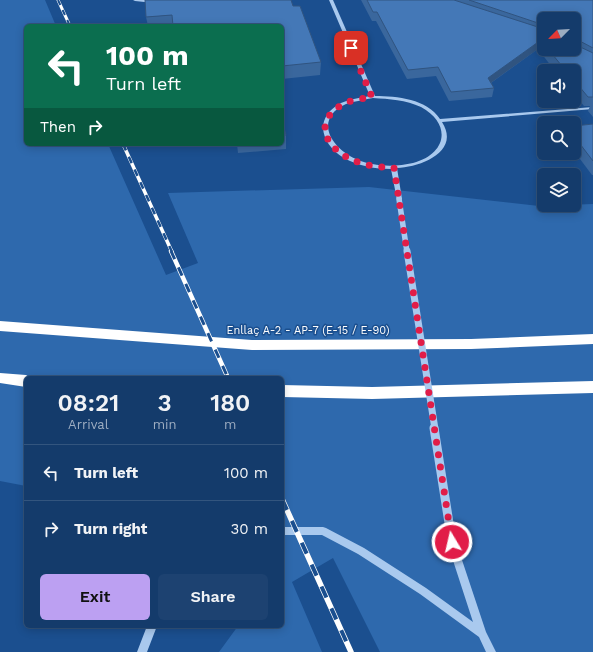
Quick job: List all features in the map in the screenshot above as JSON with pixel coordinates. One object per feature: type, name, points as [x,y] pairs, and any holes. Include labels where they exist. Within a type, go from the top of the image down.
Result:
[{"type":"highway","points":[[0,319],[63,332]]},
{"type":"highway","name":"Enllaç A-2 - AP-7 (E-15 / E-90)","points":[[0,326],[63,332],[252,345],[472,344],[593,338]]},
{"type":"highway","points":[[0,378],[24,381]]},
{"type":"highway","points":[[284,391],[372,393],[593,387]]},
{"type":"street","points":[[135,0],[162,2]]},
{"type":"street","points":[[330,0],[372,97]]},
{"type":"street","points":[[372,97],[386,97],[403,100],[418,105],[430,112],[440,121],[444,131],[444,141],[439,150],[429,158],[415,164],[394,168],[376,167],[355,161],[338,152],[328,141],[324,129],[328,117],[338,108],[352,101],[372,97]]},
{"type":"street","points":[[440,121],[593,108]]},
{"type":"street","points":[[394,168],[452,542],[482,634],[491,652]]},
{"type":"street","points":[[284,530],[323,531],[361,551],[411,583],[482,634]]},
{"type":"street","points":[[142,652],[151,628]]},
{"type":"shaded area","points":[[0,0],[45,0],[55,24],[24,24],[24,146],[109,146],[166,275],[198,263],[168,193],[369,187],[537,206],[537,212],[581,212],[581,204],[593,204],[593,652],[380,652],[333,558],[292,582],[322,652],[219,652],[237,628],[284,628],[284,376],[24,376],[24,486],[0,481]]},
{"type":"building","points":[[145,0],[291,0],[293,6],[300,6],[321,62],[284,66],[284,24],[173,24],[172,15],[146,17]]},
{"type":"building","points":[[367,0],[454,0],[537,27],[537,43],[488,78],[494,88],[451,92],[438,67],[408,70],[377,12],[373,12]]},
{"type":"building","points":[[469,0],[593,0],[593,48],[581,42],[581,12],[537,12],[537,23]]},
{"type":"building","points":[[581,47],[593,53],[593,97],[588,97],[581,88],[581,64],[560,64],[554,56],[581,56]]},
{"type":"building","points":[[593,124],[593,161],[581,145],[581,125]]},
{"type":"railway","points":[[58,0],[69,24]]},
{"type":"railway","points":[[124,146],[172,252]]},
{"type":"railway","points":[[171,251],[227,376]]},
{"type":"railway","points":[[284,503],[351,652]]},
{"type":"route","points":[[351,48],[372,97],[352,101],[338,108],[328,117],[324,129],[328,141],[338,152],[355,161],[376,167],[394,168],[452,542]]}]
